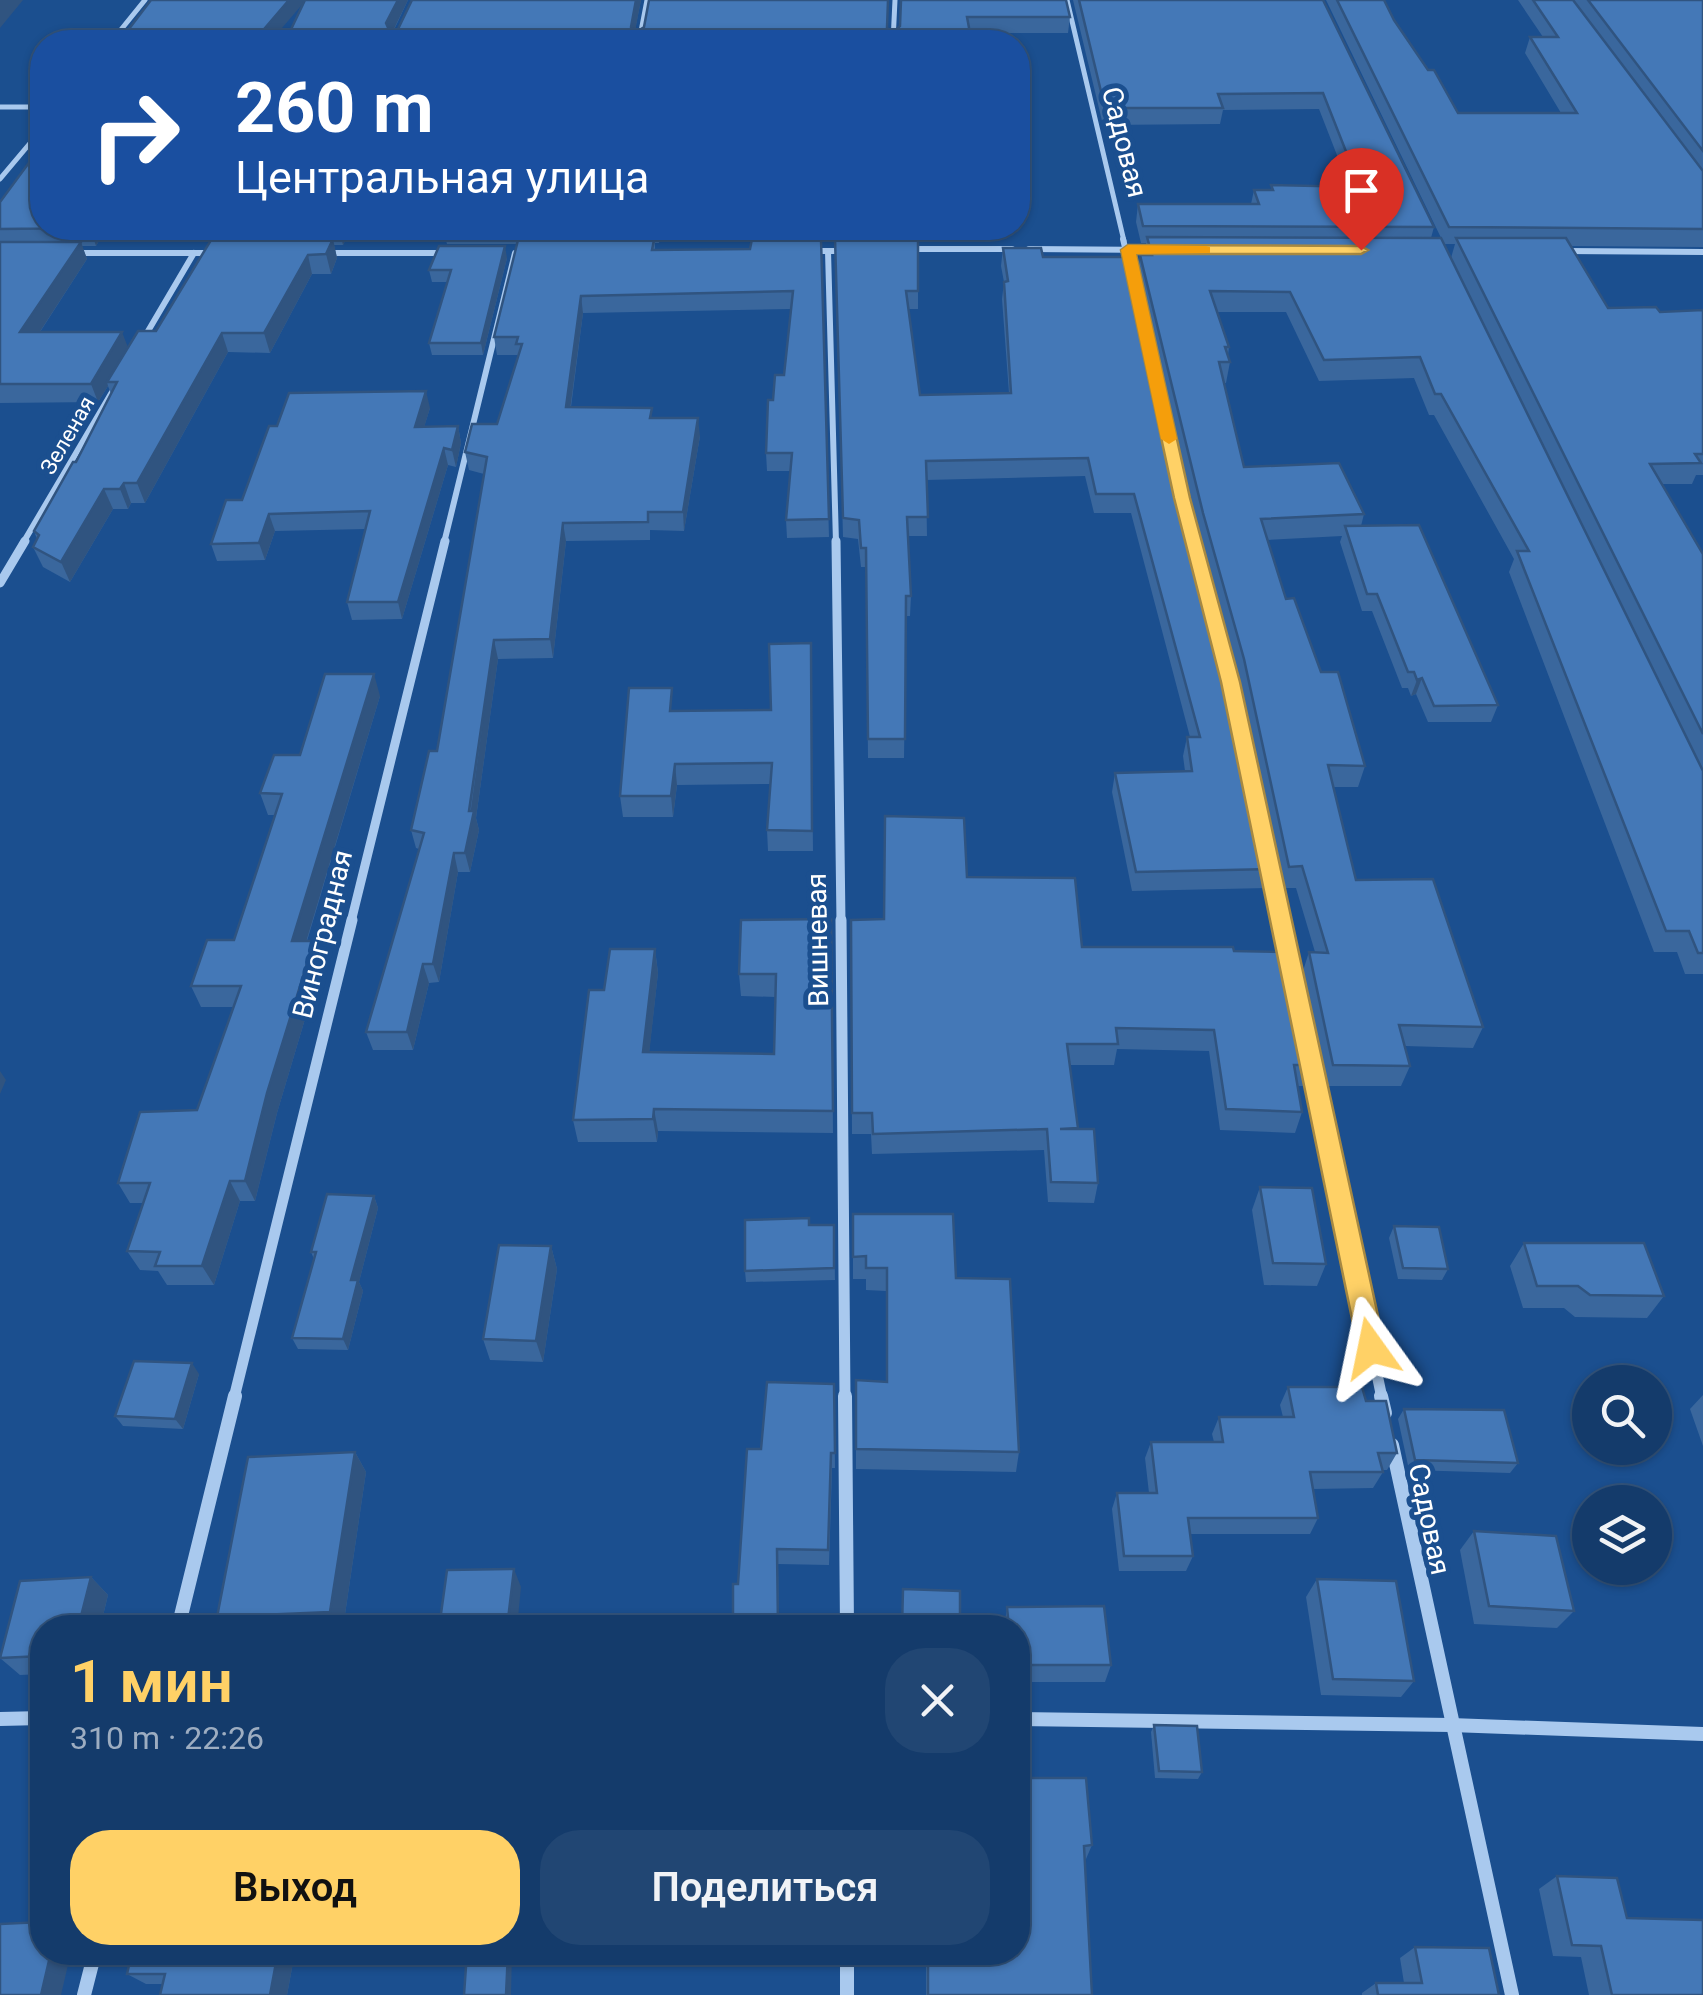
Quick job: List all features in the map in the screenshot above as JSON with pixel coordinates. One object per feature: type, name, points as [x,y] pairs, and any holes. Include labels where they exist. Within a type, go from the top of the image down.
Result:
[{"type":"street","points":[[121,30],[144,0]]},
{"type":"street","points":[[641,30],[647,0]]},
{"type":"street","points":[[894,30],[895,0]]},
{"type":"street","name":"Садовая","points":[[1067,0],[1161,402]]},
{"type":"street","points":[[0,108],[30,107]]},
{"type":"street","points":[[0,179],[30,143]]},
{"type":"street","points":[[296,252],[302,240]]},
{"type":"street","points":[[586,253],[590,240]]},
{"type":"street","points":[[896,240],[896,249]]},
{"type":"street","points":[[790,252],[862,250]]},
{"type":"street","points":[[879,250],[1165,250]]},
{"type":"street","name":"Вишневая","points":[[828,251],[838,578],[847,1615]]},
{"type":"street","points":[[1546,251],[1703,252]]},
{"type":"street","points":[[279,253],[455,252]]},
{"type":"street","points":[[568,253],[604,252]]},
{"type":"street","points":[[58,253],[228,253]]},
{"type":"street","points":[[136,352],[194,253]]},
{"type":"street","points":[[495,253],[532,253]]},
{"type":"street","name":"Виноградная","points":[[181,1615],[514,253]]},
{"type":"street","name":"Зеленая","points":[[0,583],[116,385]]},
{"type":"street","points":[[1268,856],[1292,971]]},
{"type":"street","name":"Садовая","points":[[1308,1048],[1512,1995]]},
{"type":"street","points":[[0,1718],[30,1718]]},
{"type":"street","points":[[1030,1719],[1451,1725],[1703,1734]]},
{"type":"street","points":[[84,1995],[92,1965]]},
{"type":"street","points":[[847,1965],[847,1995]]},
{"type":"building","points":[[151,0],[289,0],[263,30],[128,30]]},
{"type":"building","points":[[305,0],[398,0],[386,23],[389,30],[291,30]]},
{"type":"building","points":[[412,0],[636,0],[631,27],[635,30],[395,30]]},
{"type":"building","points":[[649,0],[888,0],[887,28],[890,30],[640,30],[644,27]]},
{"type":"building","points":[[901,0],[1066,0],[1070,17],[967,17],[969,30],[896,30],[900,26]]},
{"type":"building","points":[[1079,0],[1323,0],[1434,227],[1143,226],[1138,204],[1259,204],[1254,190],[1273,190],[1271,185],[1360,187],[1323,93],[1218,94],[1223,108],[1105,108]]},
{"type":"building","points":[[1337,0],[1384,0],[1428,70],[1434,70],[1458,113],[1577,113],[1530,37],[1558,37],[1533,0],[1573,0],[1703,171],[1703,229],[1449,227]]},
{"type":"building","points":[[1588,0],[1703,0],[1703,151]]},
{"type":"building","points":[[30,161],[30,229],[0,229],[0,202]]},
{"type":"building","points":[[1147,237],[1441,238],[1703,771],[1703,953],[1698,953],[1689,931],[1666,931],[1517,551],[1529,551],[1441,394],[1435,394],[1420,357],[1324,360],[1290,292],[1210,291],[1229,347],[1225,347],[1230,362],[1219,362],[1244,467],[1339,463],[1364,514],[1261,519],[1286,599],[1294,598],[1321,672],[1338,672],[1365,766],[1328,765],[1356,880],[1433,879],[1483,1027],[1399,1025],[1410,1066],[1333,1065],[1309,952],[1328,953],[1302,866],[1289,867],[1244,659],[1203,513],[1140,255],[1152,255]]},
{"type":"building","points":[[1456,238],[1566,238],[1608,308],[1703,310],[1703,454],[1695,454],[1701,463],[1650,464],[1703,554],[1703,734]]},
{"type":"building","points":[[211,240],[333,240],[326,254],[308,255],[264,333],[222,333],[137,483],[104,489],[61,562],[33,547],[39,535],[34,531],[76,462],[117,382],[107,382],[138,331],[156,331]]},
{"type":"building","points":[[518,240],[654,240],[652,250],[750,249],[752,240],[821,240],[829,519],[786,520],[792,453],[766,453],[768,400],[773,400],[775,375],[784,375],[793,291],[581,296],[566,407],[652,408],[650,418],[698,418],[683,512],[648,512],[648,522],[563,523],[550,639],[494,640],[469,811],[474,811],[465,853],[454,853],[433,964],[423,964],[407,1032],[366,1032],[424,833],[411,830],[429,751],[437,751],[487,457],[465,452],[472,424],[497,424],[522,344],[516,344],[518,337],[494,337]]},
{"type":"building","points":[[835,240],[918,240],[918,291],[906,291],[920,395],[1011,393],[1004,282],[1008,281],[1003,248],[1041,248],[1043,257],[1126,257],[1227,665],[1272,869],[1136,872],[1115,773],[1192,771],[1187,737],[1200,737],[1134,494],[1096,494],[1088,458],[926,461],[928,517],[907,517],[911,596],[906,596],[905,739],[868,739],[866,548],[861,548],[859,520],[843,518]]},
{"type":"building","points":[[0,242],[81,242],[20,332],[122,332],[91,384],[0,384]]},
{"type":"building","points":[[439,246],[505,246],[481,343],[429,343],[451,270],[429,270]]},
{"type":"building","points":[[426,391],[415,427],[458,426],[452,450],[444,448],[398,602],[347,602],[370,511],[269,514],[259,543],[211,544],[226,500],[242,500],[269,426],[277,426],[289,393]]},
{"type":"building","points":[[1419,525],[1498,705],[1434,706],[1422,678],[1417,680],[1414,672],[1408,672],[1377,594],[1367,594],[1345,526]]},
{"type":"building","points":[[811,643],[812,831],[767,830],[772,763],[675,764],[671,796],[620,796],[629,688],[672,688],[670,711],[771,710],[769,644]]},
{"type":"building","points":[[325,674],[374,674],[292,941],[314,941],[267,1093],[245,1181],[230,1181],[202,1266],[155,1266],[160,1252],[127,1251],[150,1183],[118,1183],[140,1112],[197,1110],[241,986],[191,986],[207,940],[234,940],[282,794],[260,793],[274,755],[300,755]]},
{"type":"building","points":[[885,816],[964,818],[967,877],[1075,878],[1082,947],[1233,947],[1234,951],[1289,952],[1314,1065],[1294,1065],[1302,1112],[1226,1109],[1214,1030],[1116,1028],[1118,1044],[1067,1044],[1078,1128],[1060,1129],[1094,1129],[1098,1183],[1051,1182],[1047,1129],[873,1134],[872,1113],[852,1113],[851,920],[884,919]]},
{"type":"building","points":[[831,919],[833,1111],[654,1109],[653,1119],[573,1120],[589,990],[604,990],[610,949],[655,949],[643,1052],[774,1054],[776,974],[739,974],[741,920]]},
{"type":"building","points":[[1260,1187],[1312,1188],[1326,1264],[1273,1263]]},
{"type":"building","points":[[327,1194],[374,1196],[351,1280],[358,1280],[343,1339],[292,1338],[316,1252],[311,1252]]},
{"type":"building","points":[[853,1214],[953,1214],[956,1278],[1010,1279],[1019,1452],[856,1449],[856,1380],[887,1382],[887,1268],[866,1268],[866,1256],[853,1257]]},
{"type":"building","points":[[809,1218],[809,1225],[834,1225],[834,1268],[745,1271],[745,1220]]},
{"type":"building","points":[[1394,1226],[1439,1227],[1448,1269],[1403,1268]]},
{"type":"building","points":[[1524,1243],[1644,1243],[1664,1296],[1590,1295],[1578,1286],[1537,1286]]},
{"type":"building","points":[[499,1245],[551,1246],[536,1341],[483,1339]]},
{"type":"building","points":[[134,1361],[192,1363],[175,1419],[115,1416]]},
{"type":"building","points":[[767,1382],[834,1384],[835,1453],[831,1453],[828,1550],[777,1549],[778,1615],[733,1615],[747,1449],[761,1449]]},
{"type":"building","points":[[1288,1387],[1362,1387],[1366,1401],[1386,1401],[1397,1453],[1378,1453],[1383,1472],[1310,1472],[1318,1518],[1188,1518],[1193,1556],[1124,1556],[1117,1493],[1157,1493],[1151,1442],[1223,1442],[1219,1417],[1294,1417]]},
{"type":"building","points":[[1404,1409],[1504,1410],[1518,1463],[1415,1460]]},
{"type":"building","points":[[355,1452],[330,1612],[217,1615],[248,1457]]},
{"type":"building","points":[[1474,1531],[1556,1536],[1574,1611],[1489,1606]]},
{"type":"building","points":[[514,1569],[509,1615],[441,1615],[447,1570]]},
{"type":"building","points":[[91,1577],[81,1615],[30,1615],[30,1657],[0,1658],[20,1581]]},
{"type":"building","points":[[1317,1579],[1396,1581],[1414,1681],[1333,1679]]},
{"type":"building","points":[[903,1589],[960,1591],[960,1615],[902,1615]]},
{"type":"building","points":[[1104,1606],[1111,1665],[1030,1665],[1030,1615],[1008,1615],[1007,1607]]},
{"type":"building","points":[[1154,1725],[1197,1726],[1202,1772],[1159,1771]]},
{"type":"building","points":[[1030,1778],[1086,1778],[1092,1845],[1084,1846],[1092,1995],[928,1995],[928,1965],[1030,1965]]},
{"type":"building","points":[[1557,1876],[1617,1878],[1627,1918],[1703,1920],[1703,1995],[1612,1995],[1601,1946],[1572,1945]]},
{"type":"building","points":[[30,1923],[30,1965],[48,1965],[41,1995],[0,1995],[0,1924]]},
{"type":"building","points":[[1415,1947],[1489,1948],[1499,1995],[1378,1995],[1376,1983],[1422,1983]]},
{"type":"building","points":[[129,1965],[276,1965],[270,1995],[160,1995],[165,1974],[127,1974]]},
{"type":"building","points":[[466,1965],[507,1965],[506,1995],[464,1995]]},
{"type":"slow traffic","points":[[1169,439],[1128,250],[1206,250]]},
{"type":"route","points":[[1361,250],[1128,250],[1182,498],[1231,682],[1371,1348]]}]
